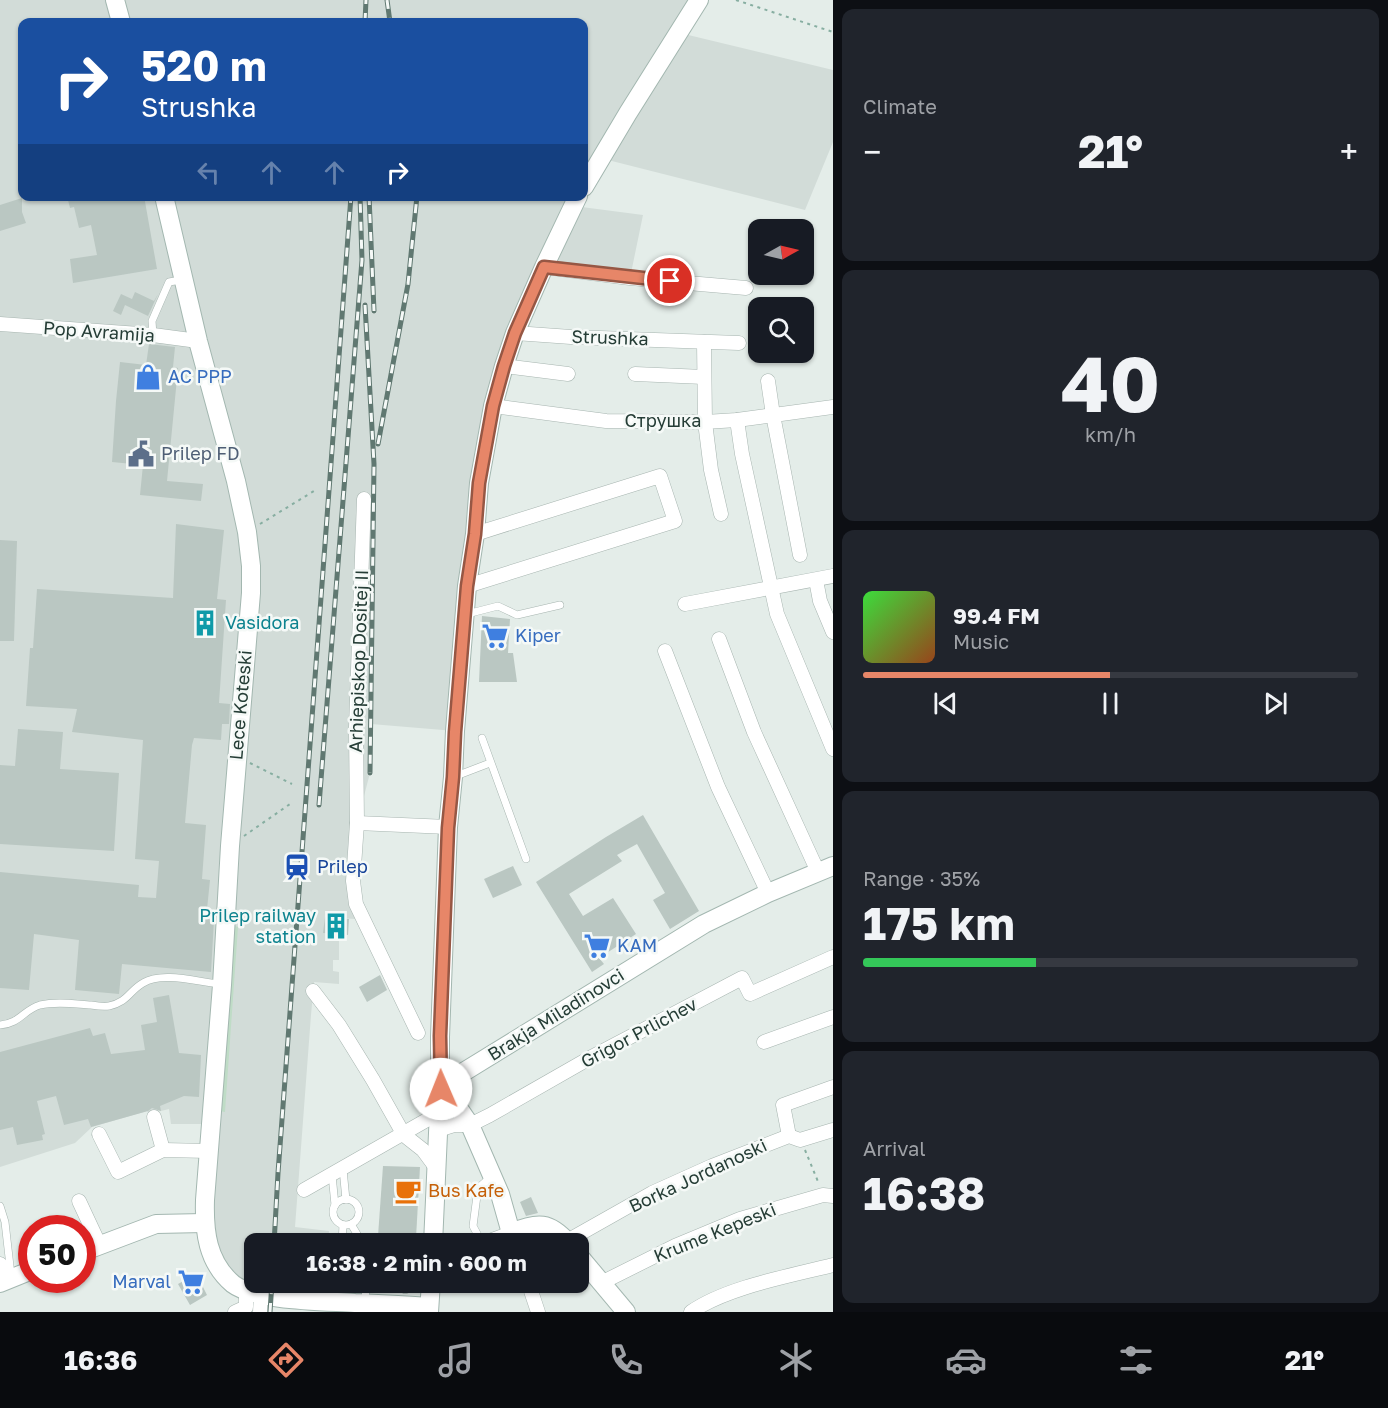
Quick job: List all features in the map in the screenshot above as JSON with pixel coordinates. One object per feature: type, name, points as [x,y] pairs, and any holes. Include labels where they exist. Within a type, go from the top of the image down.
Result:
[{"type":"main road","points":[[115,0],[120,18]]},
{"type":"main road","points":[[588,180],[699,0]]},
{"type":"main road","name":"Lece Koteski","points":[[165,201],[198,341],[236,481],[247,532],[251,566],[251,593],[230,846],[222,985],[205,1200],[204,1223],[209,1251],[216,1265],[226,1277],[235,1286],[256,1299],[304,1306],[365,1303],[429,1309]]},
{"type":"main road","points":[[434,1233],[441,1089],[440,1036],[448,828],[467,586],[475,534],[479,483],[493,406],[515,333],[576,201]]},
{"type":"main road","name":"Brakja Miladinovci","points":[[441,1089],[462,1073],[704,924],[825,869]]},
{"type":"main road","points":[[441,1089],[470,1125],[500,1194],[512,1233]]},
{"type":"main road","points":[[96,1247],[156,1224],[204,1223]]},
{"type":"main road","points":[[519,1233],[526,1227],[540,1225],[552,1227],[561,1233]]},
{"type":"main road","points":[[589,1268],[626,1312]]},
{"type":"main road","points":[[429,1309],[430,1293]]},
{"type":"street","points":[[544,267],[630,278],[746,288]]},
{"type":"street","name":"Pop Avramija","points":[[0,324],[153,335],[198,341]]},
{"type":"street","name":"Strushka","points":[[515,333],[739,343]]},
{"type":"street","points":[[704,342],[705,422],[711,470],[721,514]]},
{"type":"street","points":[[504,366],[568,374]]},
{"type":"street","name":"Strushka","points":[[635,374],[704,377]]},
{"type":"street","points":[[768,381],[800,555]]},
{"type":"street","name":"Струшка","points":[[493,406],[606,421],[705,422],[833,407]]},
{"type":"street","points":[[736,420],[777,614],[833,749]]},
{"type":"street","points":[[467,586],[675,520],[660,476],[475,534]]},
{"type":"street","name":"Arhiepiskop Dositej II","points":[[364,499],[356,728],[357,823],[353,880],[356,904],[418,1033]]},
{"type":"street","points":[[685,604],[833,576]]},
{"type":"street","points":[[816,579],[820,601],[833,632]]},
{"type":"street","name":"Brakja Miladinovci","points":[[719,639],[754,732],[825,869]]},
{"type":"street","points":[[665,651],[718,787],[768,893]]},
{"type":"street","points":[[357,823],[448,828]]},
{"type":"street","name":"Grigor Prlichev","points":[[439,1121],[454,1125],[470,1125],[588,1059],[742,978],[750,994],[833,957]]},
{"type":"street","points":[[313,992],[339,1025],[374,1080],[404,1135],[423,1150],[437,1169]]},
{"type":"street","points":[[764,1042],[833,1017]]},
{"type":"street","points":[[795,1138],[783,1105],[833,1087]]},
{"type":"street","points":[[154,1117],[163,1150]]},
{"type":"street","points":[[304,1190],[404,1135],[439,1121]]},
{"type":"street","name":"Borka Jordanoski","points":[[583,1233],[652,1193],[712,1166],[795,1138],[833,1130]]},
{"type":"street","points":[[99,1134],[118,1172],[163,1150],[209,1151]]},
{"type":"street","name":"Krume Kepeski","points":[[601,1283],[675,1246],[740,1219],[828,1196]]},
{"type":"street","points":[[79,1201],[82,1215]]},
{"type":"street","points":[[691,1312],[699,1306],[736,1290],[833,1265]]},
{"type":"street","points":[[532,1293],[538,1312]]},
{"type":"street","points":[[235,1312],[256,1299]]},
{"type":"lane","points":[[153,335],[152,321],[169,282],[184,279]]},
{"type":"lane","points":[[465,615],[498,606],[517,615],[560,605]]},
{"type":"lane","points":[[482,738],[526,859]]},
{"type":"lane","points":[[453,777],[490,763]]},
{"type":"lane","points":[[0,1025],[17,1021],[30,1009],[40,1005],[56,1003],[108,1007],[124,1001],[141,984],[165,977],[222,985]]},
{"type":"lane","points":[[338,1172],[346,1200]]},
{"type":"lane","points":[[338,1172],[334,1218],[347,1225],[354,1233]]},
{"type":"lane","points":[[476,1233],[473,1226],[478,1188],[492,1176]]},
{"type":"lane","points":[[335,1205],[346,1200],[354,1203],[358,1210],[357,1219],[347,1225],[345,1233]]},
{"type":"lane","points":[[0,1206],[5,1222],[4,1275]]},
{"type":"lane","points":[[365,1303],[366,1293]]},
{"type":"path","points":[[736,0],[833,32]]},
{"type":"path","points":[[247,532],[314,491]]},
{"type":"path","points":[[237,756],[292,784]]},
{"type":"path","points":[[230,846],[290,804]]},
{"type":"path","points":[[795,1138],[828,1196]]},
{"type":"shaded area","points":[[0,0],[699,0],[680,33],[833,70],[833,142],[805,210],[600,158],[588,180],[588,18],[18,18],[18,201],[576,201],[574,206],[643,215],[630,278],[544,267],[493,406],[455,731],[371,724],[370,773],[357,823],[355,919],[325,917],[324,933],[339,934],[339,960],[333,960],[333,971],[339,972],[339,984],[314,982],[311,1015],[295,1227],[329,1231],[329,1233],[244,1233],[244,1288],[209,1251],[211,1124],[171,1124],[169,1109],[149,1114],[147,1111],[92,1127],[75,1143],[0,1167]]},
{"type":"shaded area","points":[[267,1293],[323,1293],[322,1301]]},
{"type":"green space","points":[[225,923],[238,927],[225,1112],[212,1110]]},
{"type":"building","points":[[18,199],[22,201],[22,212],[26,223],[0,231],[0,205]]},
{"type":"building","points":[[68,201],[145,201],[157,269],[73,283],[70,259],[97,255],[91,225],[79,228],[74,207],[70,208]]},
{"type":"building","points":[[135,292],[154,301],[158,294],[148,316],[125,305],[121,315],[113,311],[121,294],[132,299]]},
{"type":"building","points":[[149,344],[175,347],[173,367],[178,368],[167,481],[203,484],[201,501],[140,495],[143,465],[112,462],[120,362],[146,365]]},
{"type":"building","points":[[176,524],[224,530],[217,599],[226,600],[219,703],[230,704],[229,724],[222,724],[221,740],[194,738],[185,823],[206,825],[202,879],[210,880],[206,919],[214,920],[211,972],[122,964],[119,994],[75,990],[79,940],[34,934],[29,990],[0,988],[0,872],[139,885],[138,897],[156,898],[159,861],[135,859],[143,740],[72,732],[77,709],[26,706],[37,589],[173,598]]},
{"type":"building","points":[[0,540],[17,541],[14,641],[0,641]]},
{"type":"building","name":"Kiper","points":[[482,616],[510,619],[508,653],[513,653],[517,682],[479,682]]},
{"type":"building","points":[[18,729],[63,732],[60,769],[119,773],[114,851],[0,844],[0,765],[15,766]]},
{"type":"building","points":[[643,815],[699,911],[670,929],[653,900],[665,893],[637,844],[617,855],[622,861],[569,894],[583,916],[613,898],[636,934],[599,958],[604,964],[592,972],[536,882]]},
{"type":"building","points":[[513,866],[522,885],[493,898],[484,879]]},
{"type":"building","name":"Prilep railway station","points":[[325,917],[349,919],[348,935],[323,933]]},
{"type":"building","points":[[380,975],[387,990],[367,1002],[359,987]]},
{"type":"building","points":[[169,995],[179,1053],[201,1055],[199,1097],[184,1096],[160,1106],[161,1111],[152,1108],[91,1127],[88,1119],[64,1125],[56,1096],[37,1101],[45,1134],[42,1135],[43,1140],[17,1145],[13,1127],[0,1130],[0,1052],[90,1028],[93,1036],[105,1033],[111,1054],[145,1050],[141,1025],[157,1022],[153,998]]},
{"type":"building","points":[[383,1166],[420,1167],[416,1233],[378,1233]]},
{"type":"building","points":[[531,1197],[538,1213],[526,1216],[520,1202]]},
{"type":"building","points":[[198,1273],[204,1282],[201,1283],[207,1295],[190,1305],[178,1284]]},
{"type":"railway","points":[[365,18],[366,0]]},
{"type":"railway","points":[[387,0],[389,18]]},
{"type":"railway","points":[[275,1233],[351,201]]},
{"type":"railway","points":[[319,805],[362,260],[360,201]]},
{"type":"railway","points":[[369,201],[374,311]]},
{"type":"railway","points":[[378,444],[408,284],[416,201]]},
{"type":"railway","points":[[365,305],[374,464],[370,773]]},
{"type":"railway","points":[[270,1312],[271,1293]]},
{"type":"place","name":"АС РРР","points":[[148,377]]},
{"type":"place","name":"Prilep FD","points":[[141,454]]},
{"type":"place","name":"Vasidora","points":[[205,623]]},
{"type":"place","name":"Kiper","points":[[495,636]]},
{"type":"place","name":"Prilep","points":[[297,867]]},
{"type":"place","name":"Prilep railway station","points":[[336,926]]},
{"type":"place","name":"KAM","points":[[597,946]]},
{"type":"place","name":"Bus Kafe","points":[[408,1191]]},
{"type":"place","name":"Marval","points":[[191,1282]]},
{"type":"route","points":[[441,1089],[440,1036],[448,828],[467,586],[475,534],[479,483],[493,406],[504,366],[515,333],[544,267],[670,281]]}]
